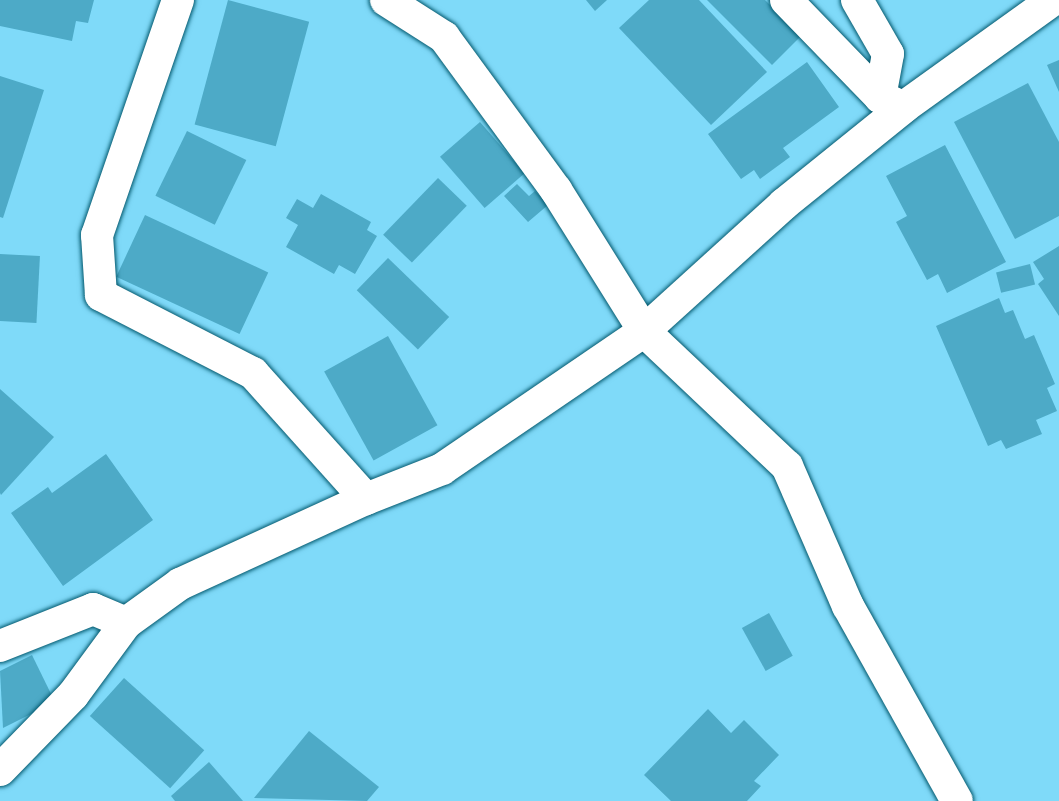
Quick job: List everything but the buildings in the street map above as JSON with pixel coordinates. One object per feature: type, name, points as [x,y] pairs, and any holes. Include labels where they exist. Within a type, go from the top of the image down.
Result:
[{"type":"street","points":[[178,0],[97,235],[102,295],[253,373],[366,499]]},
{"type":"street","points":[[386,0],[444,37],[556,190],[644,331],[787,466],[848,606],[957,801]]},
{"type":"street","points":[[786,0],[892,102]]},
{"type":"street","points":[[857,0],[888,54],[892,102]]},
{"type":"street","points":[[0,770],[73,695],[126,623],[180,584],[366,499],[442,469],[644,331],[892,102],[1053,0]]},
{"type":"street","points":[[0,646],[93,609],[126,623]]}]
